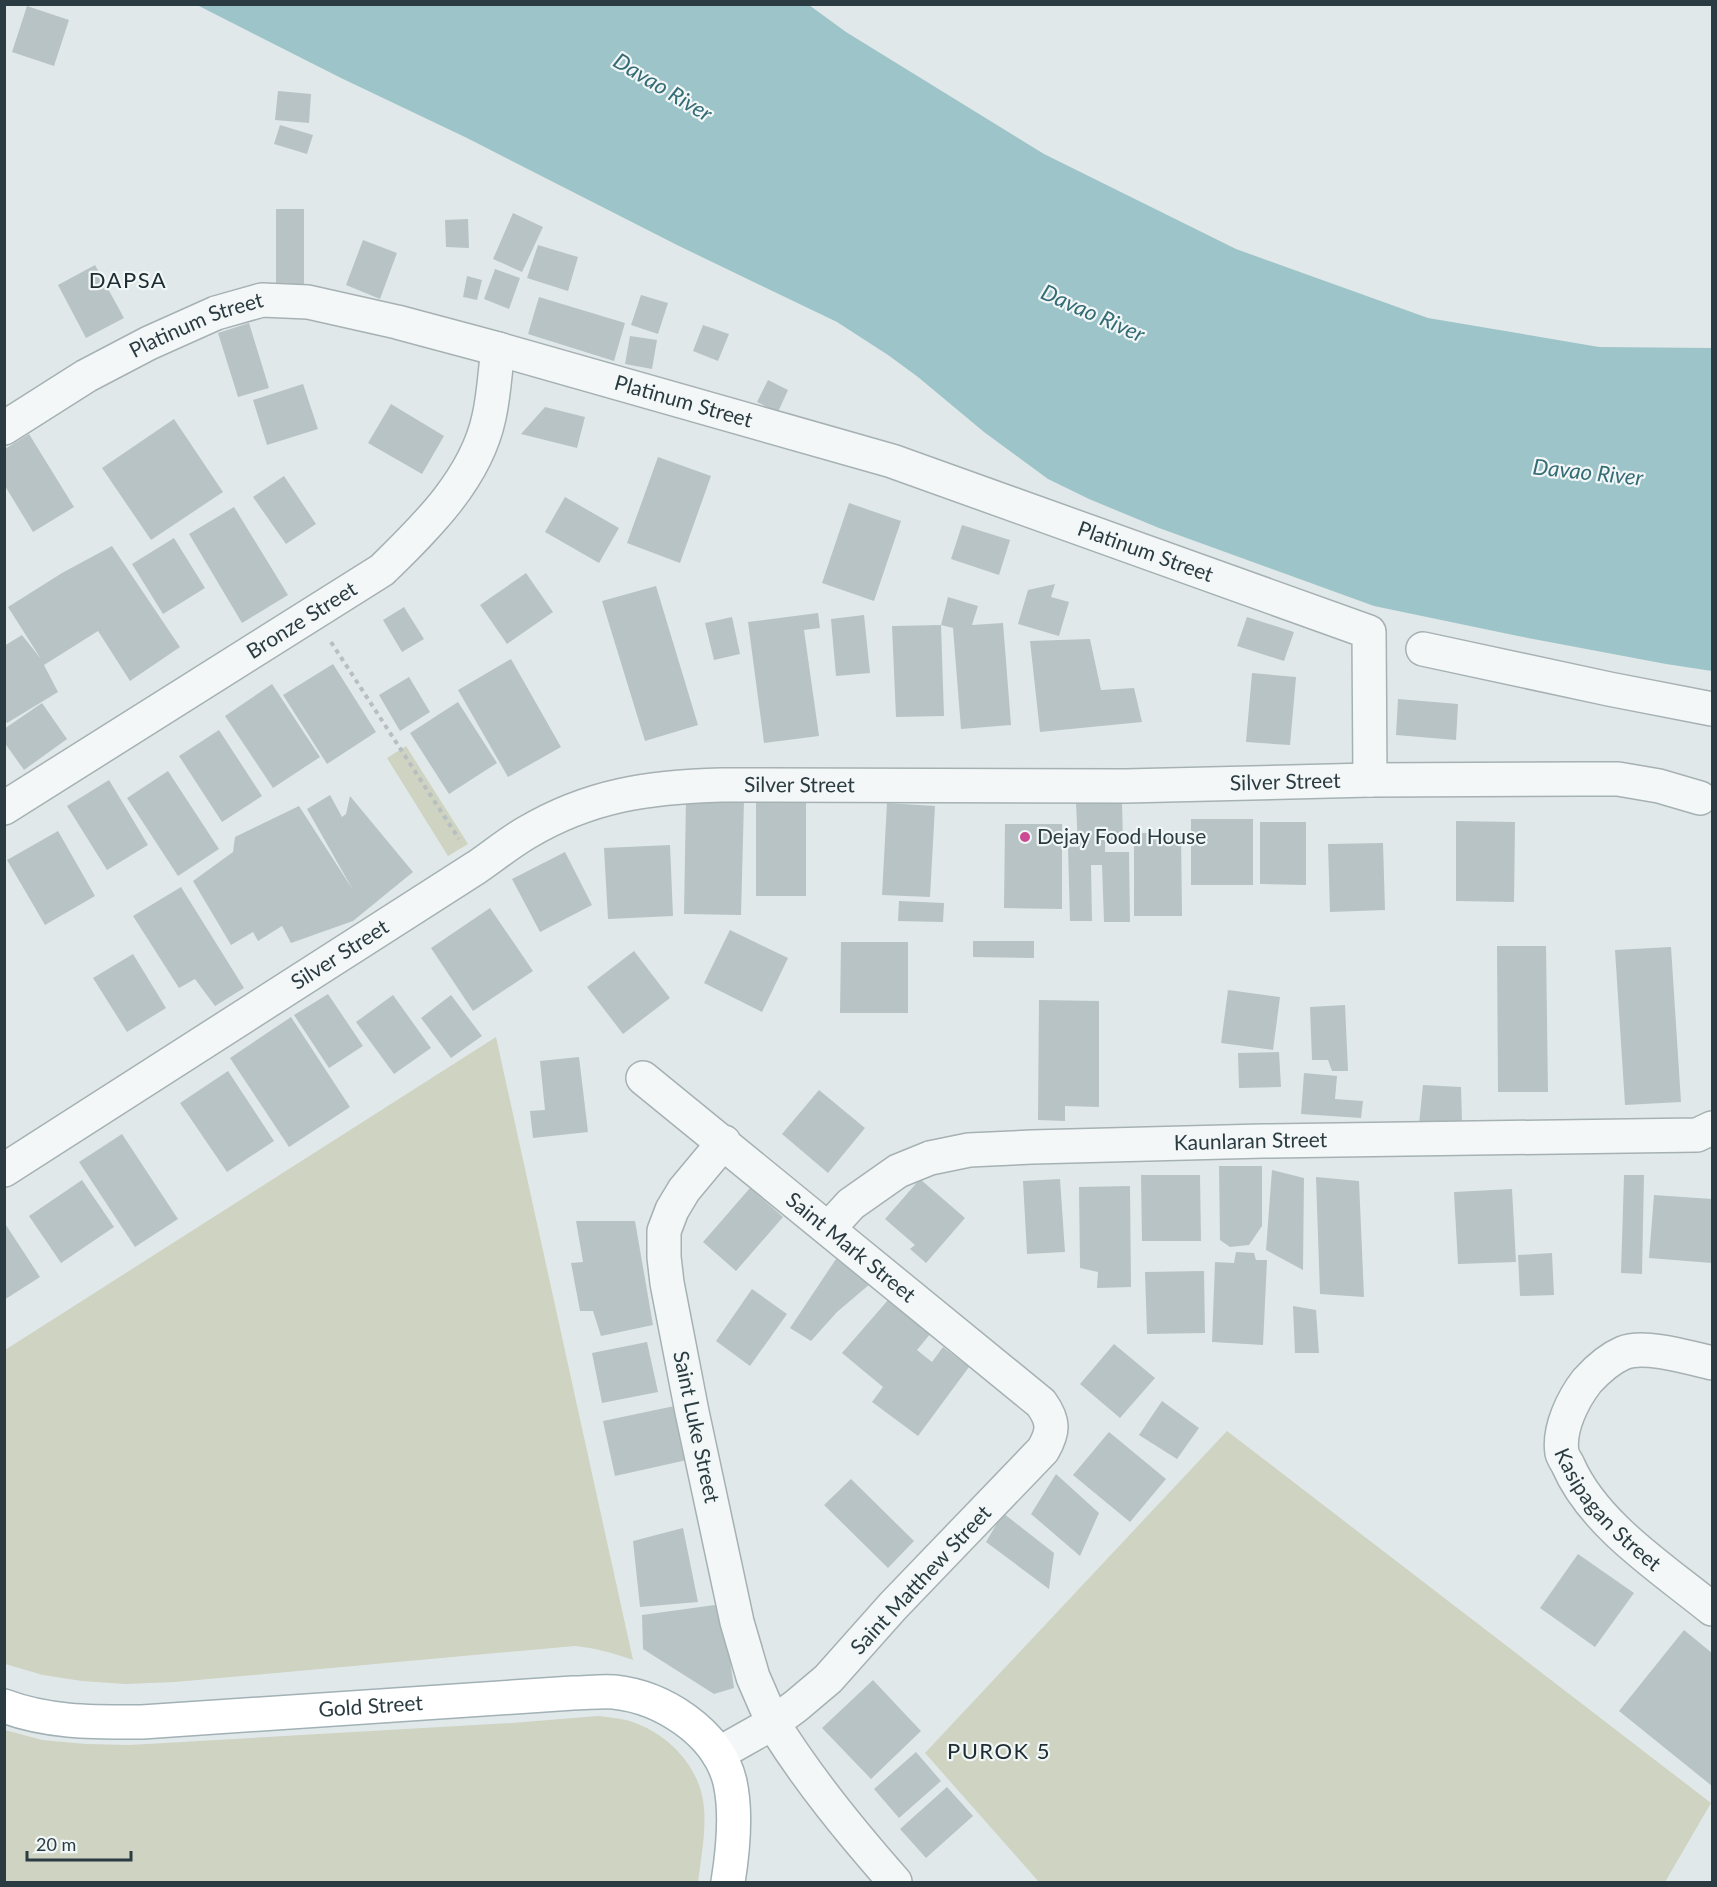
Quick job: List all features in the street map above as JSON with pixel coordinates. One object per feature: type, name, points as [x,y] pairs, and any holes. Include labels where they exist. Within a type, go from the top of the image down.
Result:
[{"type":"main road","name":"Gold Street","points":[[4,1706],[43,1718],[96,1722],[142,1722],[573,1693],[613,1692],[644,1698],[671,1710],[696,1727],[718,1754],[729,1780],[734,1807],[728,1882]]},
{"type":"street","name":"Platinum Street","points":[[4,429],[86,376],[149,343],[216,313],[262,300],[308,303],[397,322],[892,462],[1369,632],[1370,780]]},
{"type":"street","name":"Bronze Street","points":[[4,808],[382,570],[424,529],[473,462],[489,419],[498,349]]},
{"type":"street","points":[[1423,649],[1609,690],[1713,709]]},
{"type":"street","name":"Silver Street","points":[[4,1170],[477,867],[526,833],[558,816],[596,801],[625,794],[677,786],[1126,786],[1370,780],[1618,779],[1659,786],[1700,798]]},
{"type":"street","name":"Saint Mark Street","points":[[643,1078],[1041,1403],[1052,1424]]},
{"type":"street","name":"Kaunlaran Street","points":[[829,1228],[852,1204],[898,1171],[930,1158],[969,1150],[1263,1141],[1707,1136]]},
{"type":"street","name":"Saint Luke Street","points":[[724,1142],[684,1190],[672,1210],[664,1231],[664,1257],[692,1412],[737,1622],[753,1677],[773,1723],[836,1812],[895,1882]]},
{"type":"street","name":"Kasipagan Street","points":[[1713,1364],[1653,1350],[1624,1352],[1604,1364],[1587,1382],[1571,1406],[1564,1426],[1562,1452],[1574,1480],[1596,1508],[1626,1539],[1713,1609]]},
{"type":"street","name":"Saint Matthew Street","points":[[718,1754],[773,1723],[828,1679],[894,1606],[1043,1450],[1050,1438],[1052,1424]]},
{"type":"path","points":[[313,613],[477,867]]},
{"type":"green space","points":[[406,746],[468,844],[448,856],[387,758]]},
{"type":"green space","points":[[496,1037],[633,1660],[604,1651],[575,1646],[175,1682],[125,1684],[43,1675],[5,1664],[5,1350]]},
{"type":"green space","points":[[1227,1431],[1711,1803],[1665,1882],[1039,1882],[925,1753]]},
{"type":"green space","points":[[598,1716],[626,1720],[655,1732],[679,1752],[689,1765],[696,1778],[704,1808],[704,1836],[698,1882],[5,1882],[5,1730],[42,1740],[129,1745]]},
{"type":"water","name":"Davao River","points":[[197,5],[809,5],[846,32],[1044,154],[1236,249],[1428,318],[1599,347],[1712,348],[1712,671],[1518,636],[1374,606],[1159,528],[1089,499],[1048,479],[984,432],[918,377],[837,322],[679,246]]},
{"type":"building","points":[[27,6],[69,20],[54,66],[12,52]]},
{"type":"building","points":[[278,91],[311,94],[309,123],[275,120]]},
{"type":"building","points":[[280,125],[313,135],[307,154],[274,144]]},
{"type":"building","points":[[276,209],[304,209],[304,285],[276,284]]},
{"type":"building","points":[[513,213],[543,227],[522,272],[493,259]]},
{"type":"building","points":[[468,219],[469,248],[446,247],[445,220]]},
{"type":"building","points":[[363,240],[397,253],[380,299],[346,285]]},
{"type":"building","points":[[538,245],[578,257],[568,291],[527,278]]},
{"type":"building","points":[[95,265],[124,318],[86,338],[58,285]]},
{"type":"building","points":[[495,269],[520,278],[509,309],[484,299]]},
{"type":"building","points":[[467,276],[482,280],[477,300],[463,297]]},
{"type":"building","points":[[641,295],[668,303],[658,334],[631,325]]},
{"type":"building","points":[[539,297],[625,323],[614,361],[528,334]]},
{"type":"building","points":[[249,323],[269,388],[238,397],[218,333]]},
{"type":"building","points":[[703,325],[729,334],[718,361],[693,351]]},
{"type":"building","points":[[630,336],[657,340],[652,369],[625,364]]},
{"type":"building","points":[[768,380],[788,390],[778,412],[757,402]]},
{"type":"building","points":[[303,384],[318,429],[267,445],[253,400]]},
{"type":"building","points":[[391,404],[444,436],[422,474],[368,443]]},
{"type":"building","points":[[545,407],[585,417],[577,448],[521,434]]},
{"type":"building","points":[[174,419],[223,492],[151,540],[102,468]]},
{"type":"building","points":[[29,434],[74,507],[33,532],[5,486],[5,449]]},
{"type":"building","points":[[658,457],[711,476],[680,563],[627,543]]},
{"type":"building","points":[[284,476],[316,524],[286,544],[253,497]]},
{"type":"building","points":[[565,497],[619,528],[599,563],[545,532]]},
{"type":"building","points":[[849,503],[901,521],[874,601],[822,583]]},
{"type":"building","points":[[234,507],[288,595],[242,623],[189,534]]},
{"type":"building","points":[[962,525],[1010,540],[999,575],[951,559]]},
{"type":"building","points":[[174,538],[205,588],[163,614],[132,564]]},
{"type":"building","points":[[112,546],[180,647],[130,681],[98,631],[44,665],[58,692],[7,723],[4,719],[4,646],[22,635],[41,659],[8,607],[62,573]]},
{"type":"building","points":[[526,573],[553,612],[507,644],[480,605]]},
{"type":"building","points":[[1055,584],[1051,597],[1069,602],[1059,636],[1018,624],[1028,590]]},
{"type":"building","points":[[656,586],[698,725],[645,741],[602,601]]},
{"type":"building","points":[[948,597],[978,606],[972,625],[1003,623],[1011,725],[961,729],[953,628],[941,625]]},
{"type":"building","points":[[404,607],[424,639],[402,652],[383,620]]},
{"type":"building","points":[[818,613],[820,628],[804,630],[819,736],[764,743],[748,622]]},
{"type":"building","points":[[864,615],[870,673],[836,676],[831,619]]},
{"type":"building","points":[[732,617],[740,654],[714,660],[705,623]]},
{"type":"building","points":[[1247,617],[1294,632],[1284,661],[1237,646]]},
{"type":"building","points":[[941,625],[944,716],[896,717],[892,626]]},
{"type":"building","points":[[1090,639],[1101,690],[1134,688],[1142,722],[1040,732],[1030,641]]},
{"type":"building","points":[[511,659],[561,747],[508,777],[458,690]]},
{"type":"building","points":[[333,664],[376,732],[327,764],[283,695]]},
{"type":"building","points":[[1252,673],[1296,677],[1290,745],[1246,742]]},
{"type":"building","points":[[409,677],[430,712],[400,731],[379,695]]},
{"type":"building","points":[[272,684],[320,757],[273,788],[225,716]]},
{"type":"building","points":[[1398,699],[1458,704],[1456,740],[1396,735]]},
{"type":"building","points":[[458,702],[497,763],[449,794],[410,733]]},
{"type":"building","points":[[42,703],[67,739],[24,770],[4,742],[4,729]]},
{"type":"building","points":[[219,730],[262,796],[222,822],[179,756]]},
{"type":"building","points":[[168,771],[219,849],[178,876],[127,798]]},
{"type":"building","points":[[109,780],[148,845],[107,870],[67,806]]},
{"type":"building","points":[[330,795],[342,817],[346,814],[350,796],[413,872],[353,921],[291,943],[282,926],[258,941],[253,932],[231,945],[193,881],[233,852],[235,837],[299,806],[353,890],[307,809]]},
{"type":"building","points":[[686,799],[744,801],[741,915],[684,914]]},
{"type":"building","points":[[756,802],[806,802],[806,896],[756,896]]},
{"type":"building","points":[[1122,802],[1123,843],[1105,843],[1105,852],[1129,852],[1130,922],[1104,922],[1102,865],[1091,865],[1092,921],[1070,921],[1068,847],[1078,847],[1076,803]]},
{"type":"building","points":[[887,803],[935,806],[930,897],[882,895]]},
{"type":"building","points":[[1191,819],[1253,819],[1253,885],[1191,885]]},
{"type":"building","points":[[1456,821],[1515,822],[1514,902],[1456,901]]},
{"type":"building","points":[[1260,822],[1306,822],[1306,885],[1260,884]]},
{"type":"building","points":[[1005,824],[1062,824],[1062,909],[1004,908]]},
{"type":"building","points":[[58,831],[95,896],[45,925],[7,860]]},
{"type":"building","points":[[1134,833],[1181,833],[1182,916],[1134,916]]},
{"type":"building","points":[[1383,843],[1385,910],[1330,912],[1328,844]]},
{"type":"building","points":[[670,845],[673,916],[608,919],[604,848]]},
{"type":"building","points":[[565,852],[592,905],[540,932],[512,879]]},
{"type":"building","points":[[181,887],[244,988],[215,1006],[195,979],[179,988],[133,916]]},
{"type":"building","points":[[899,901],[944,903],[943,922],[898,921]]},
{"type":"building","points":[[490,908],[533,971],[473,1011],[431,948]]},
{"type":"building","points":[[730,930],[788,958],[762,1012],[704,983]]},
{"type":"building","points":[[973,941],[1034,941],[1034,958],[973,957]]},
{"type":"building","points":[[841,942],[908,942],[908,1013],[840,1013]]},
{"type":"building","points":[[1497,946],[1546,946],[1548,1092],[1498,1092]]},
{"type":"building","points":[[1671,947],[1681,1102],[1625,1105],[1615,950]]},
{"type":"building","points":[[634,951],[670,998],[623,1034],[587,987]]},
{"type":"building","points":[[133,954],[166,1008],[127,1032],[93,978]]},
{"type":"building","points":[[1228,990],[1280,997],[1273,1050],[1221,1043]]},
{"type":"building","points":[[328,994],[363,1046],[329,1068],[294,1015]]},
{"type":"building","points":[[393,995],[431,1048],[394,1074],[356,1022]]},
{"type":"building","points":[[451,995],[482,1036],[451,1058],[421,1018]]},
{"type":"building","points":[[1039,1000],[1099,1001],[1099,1107],[1065,1106],[1065,1121],[1038,1120]]},
{"type":"building","points":[[1345,1005],[1348,1071],[1332,1071],[1328,1060],[1312,1060],[1310,1007]]},
{"type":"building","points":[[291,1017],[350,1107],[289,1147],[230,1058]]},
{"type":"building","points":[[1279,1052],[1281,1087],[1239,1088],[1238,1053]]},
{"type":"building","points":[[579,1057],[588,1132],[533,1138],[530,1111],[545,1110],[540,1061]]},
{"type":"building","points":[[228,1071],[274,1141],[227,1172],[180,1103]]},
{"type":"building","points":[[1304,1073],[1337,1076],[1335,1099],[1363,1101],[1361,1118],[1301,1114]]},
{"type":"building","points":[[1423,1085],[1461,1087],[1462,1122],[1419,1124]]},
{"type":"building","points":[[819,1090],[865,1128],[828,1173],[782,1134]]},
{"type":"building","points":[[122,1134],[178,1219],[135,1247],[79,1162]]},
{"type":"building","points":[[1219,1166],[1262,1166],[1262,1226],[1249,1245],[1230,1247],[1220,1240]]},
{"type":"building","points":[[1272,1170],[1304,1178],[1303,1270],[1266,1250]]},
{"type":"building","points":[[1141,1175],[1200,1175],[1201,1241],[1142,1241]]},
{"type":"building","points":[[1624,1175],[1644,1175],[1642,1274],[1621,1273]]},
{"type":"building","points":[[1316,1177],[1359,1181],[1364,1297],[1320,1294]]},
{"type":"building","points":[[920,1179],[965,1218],[926,1263],[910,1249],[915,1245],[885,1219]]},
{"type":"building","points":[[1060,1179],[1065,1252],[1027,1254],[1023,1181]]},
{"type":"building","points":[[82,1180],[114,1227],[61,1263],[29,1216]]},
{"type":"building","points":[[1130,1186],[1131,1287],[1097,1288],[1098,1272],[1080,1268],[1079,1187]]},
{"type":"building","points":[[750,1188],[783,1217],[736,1271],[703,1242]]},
{"type":"building","points":[[1512,1189],[1516,1262],[1458,1264],[1454,1192]]},
{"type":"building","points":[[1654,1195],[1712,1199],[1712,1263],[1649,1258]]},
{"type":"building","points":[[576,1221],[635,1221],[653,1325],[601,1336],[593,1311],[580,1311],[571,1263],[583,1262]]},
{"type":"building","points":[[4,1222],[40,1277],[4,1300]]},
{"type":"building","points":[[1236,1252],[1254,1253],[1256,1260],[1267,1260],[1263,1345],[1212,1342],[1215,1262],[1234,1263]]},
{"type":"building","points":[[1552,1253],[1554,1295],[1520,1296],[1518,1255]]},
{"type":"building","points":[[836,1259],[870,1284],[837,1312],[811,1341],[790,1328]]},
{"type":"building","points":[[1204,1271],[1205,1333],[1147,1334],[1145,1272]]},
{"type":"building","points":[[752,1289],[787,1314],[750,1366],[716,1341]]},
{"type":"building","points":[[895,1292],[936,1327],[917,1350],[932,1362],[943,1347],[969,1367],[918,1436],[872,1402],[883,1387],[842,1353]]},
{"type":"building","points":[[1293,1306],[1316,1310],[1319,1353],[1295,1353]]},
{"type":"building","points":[[647,1342],[658,1392],[602,1403],[592,1353]]},
{"type":"building","points":[[1114,1344],[1155,1378],[1120,1418],[1080,1384]]},
{"type":"building","points":[[1162,1401],[1199,1428],[1177,1459],[1139,1435]]},
{"type":"building","points":[[684,1404],[696,1458],[615,1476],[603,1421]]},
{"type":"building","points":[[1109,1432],[1166,1479],[1130,1522],[1073,1475]]},
{"type":"building","points":[[1056,1474],[1099,1513],[1080,1556],[1031,1514]]},
{"type":"building","points":[[851,1479],[914,1541],[888,1568],[824,1505]]},
{"type":"building","points":[[1003,1513],[1054,1553],[1049,1589],[986,1542]]},
{"type":"building","points":[[683,1528],[698,1602],[640,1607],[633,1541]]},
{"type":"building","points":[[1578,1554],[1634,1593],[1595,1647],[1540,1608]]},
{"type":"building","points":[[722,1604],[734,1688],[714,1694],[643,1649],[642,1615]]},
{"type":"building","points":[[1684,1630],[1712,1653],[1712,1786],[1619,1711]]},
{"type":"building","points":[[873,1680],[921,1731],[871,1779],[822,1728]]},
{"type":"building","points":[[916,1752],[941,1781],[899,1818],[874,1789]]},
{"type":"building","points":[[947,1787],[973,1816],[926,1858],[900,1829]]},
{"type":"place","name":"Dejay Food House","points":[[1025,837]]},
{"type":"district","name":"DAPSA","points":[[128,280]]},
{"type":"district","name":"PUROK 5","points":[[999,1751]]}]
